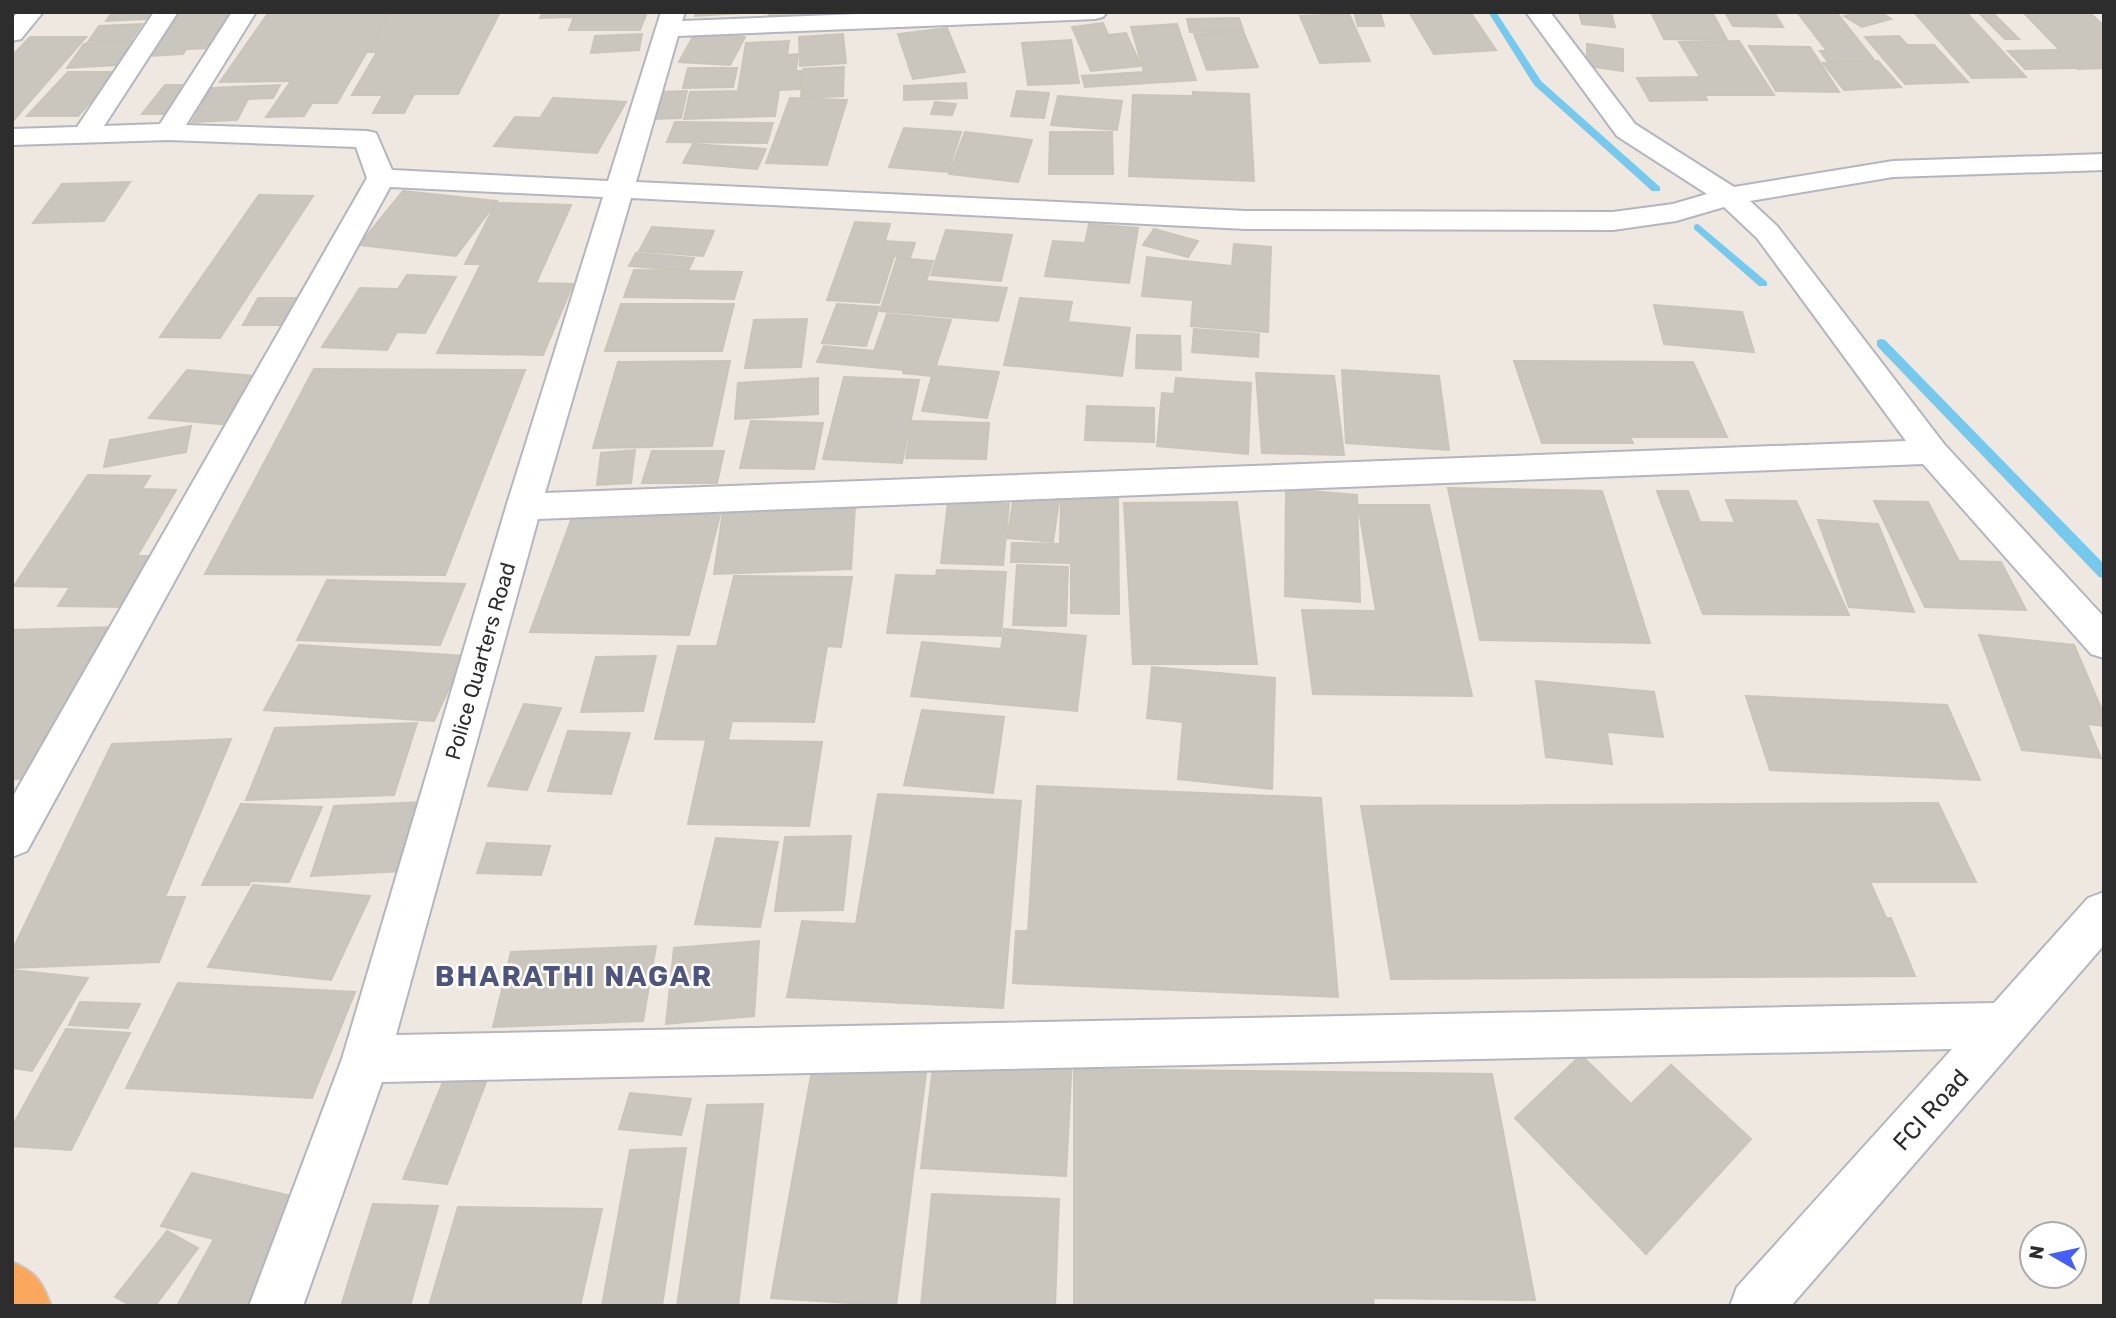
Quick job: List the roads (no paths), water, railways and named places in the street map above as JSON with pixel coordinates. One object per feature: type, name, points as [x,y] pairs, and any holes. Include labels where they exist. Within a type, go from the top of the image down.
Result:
[{"type":"highway","points":[[12,1288],[25,1306]]},
{"type":"street","points":[[12,34],[31,12]]},
{"type":"street","points":[[85,135],[166,12]]},
{"type":"street","points":[[168,132],[244,12]]},
{"type":"street","points":[[671,21],[1095,12]]},
{"type":"street","points":[[1538,12],[1626,130],[1729,196],[1767,233],[1932,452],[2104,643]]},
{"type":"street","name":"Police Quarters Road","points":[[276,1306],[366,1059],[524,507],[671,21]]},
{"type":"street","points":[[12,137],[168,132],[367,139],[381,178],[12,838]]},
{"type":"street","points":[[381,178],[1246,220],[1613,221],[1676,212],[1729,196],[1893,169],[2104,162]]},
{"type":"street","points":[[524,507],[1932,452]]},
{"type":"street","name":"FCI Road","points":[[1756,1306],[2104,912]]},
{"type":"street","points":[[366,1059],[2006,1025]]},
{"type":"waterway","points":[[1492,12],[1537,83],[1656,189]]},
{"type":"waterway","points":[[1698,227],[1763,284]]},
{"type":"waterway","points":[[1881,343],[2104,573]]},
{"type":"district","name":"BHARATHI NAGAR","points":[[574,976]]}]
